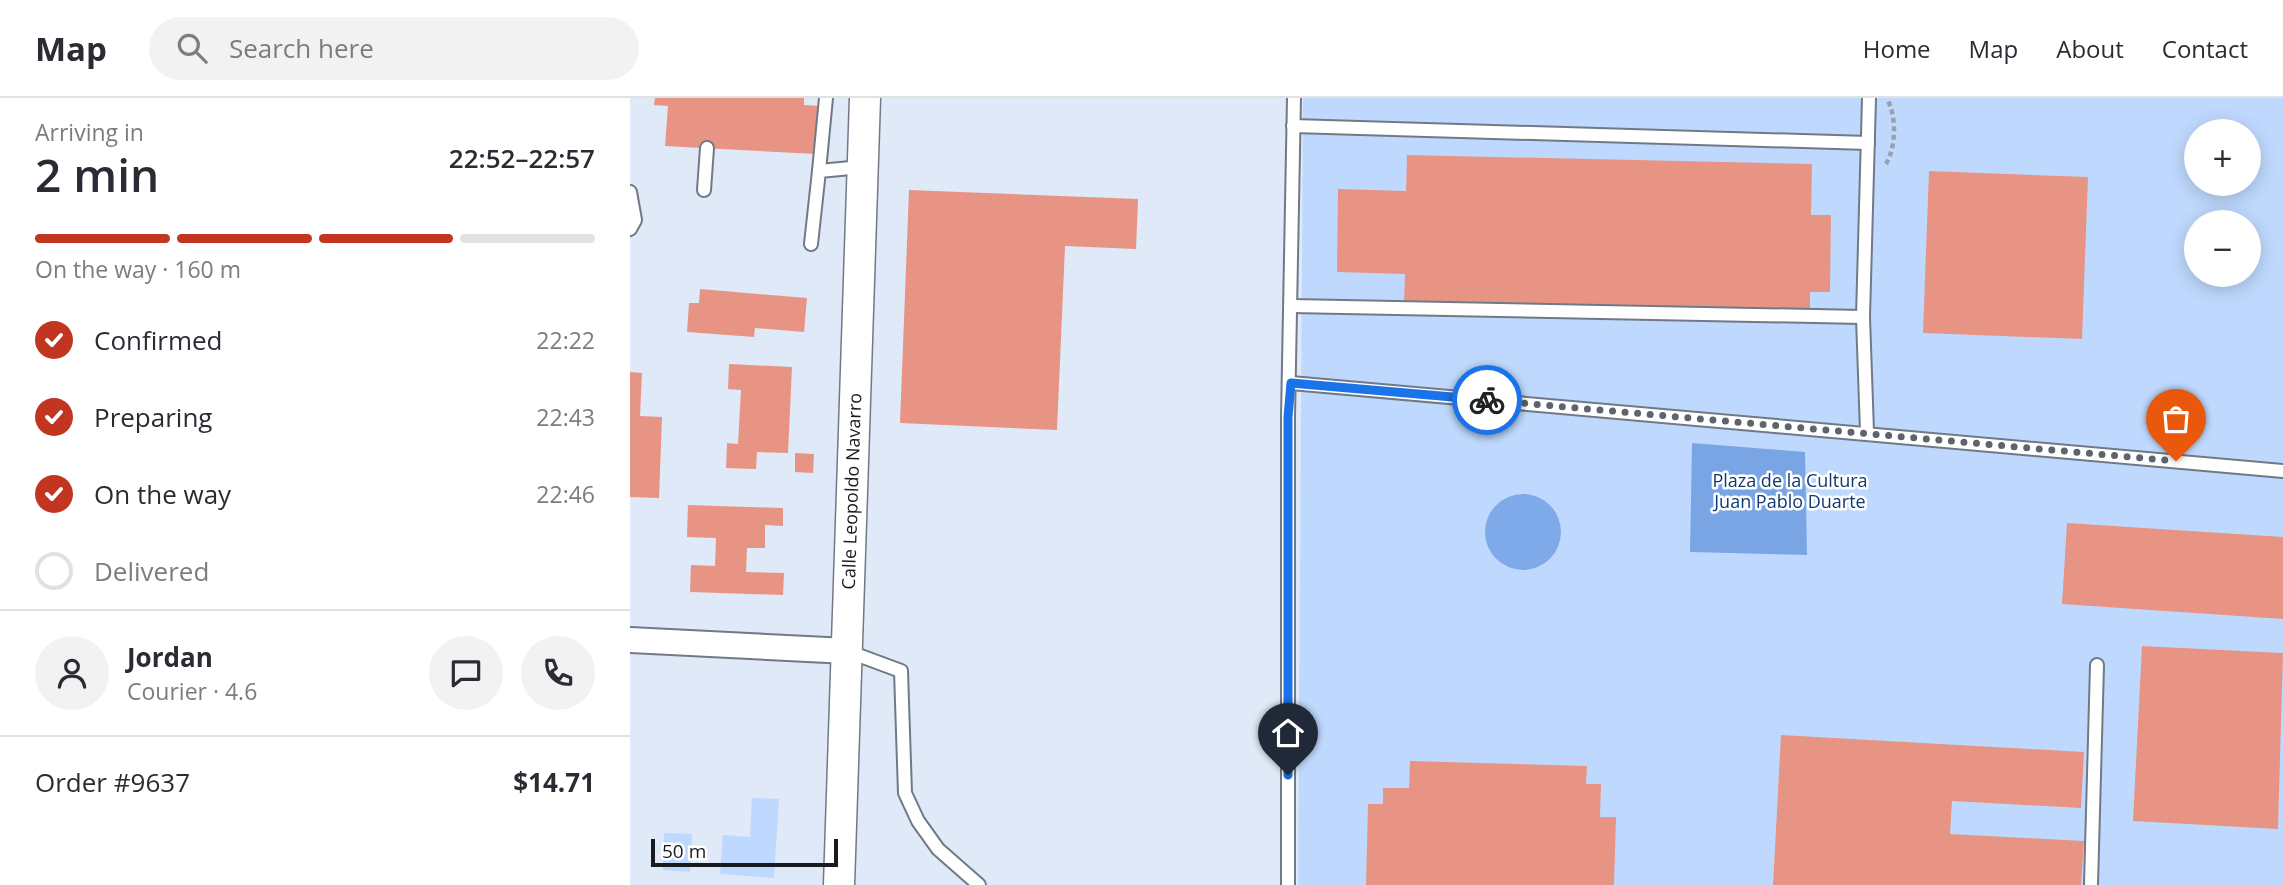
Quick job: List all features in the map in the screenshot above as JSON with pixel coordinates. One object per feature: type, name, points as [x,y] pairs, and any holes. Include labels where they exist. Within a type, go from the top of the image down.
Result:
[{"type":"street","name":"Calle Leopoldo Navarro","points":[[839,885],[865,98]]},
{"type":"street","points":[[630,640],[847,651]]},
{"type":"lane","points":[[811,244],[826,98]]},
{"type":"lane","points":[[1288,885],[1288,417],[1291,383],[1294,98]]},
{"type":"lane","points":[[1867,432],[1863,317],[1869,98]]},
{"type":"lane","points":[[1293,127],[1868,143]]},
{"type":"lane","points":[[704,190],[707,148]]},
{"type":"lane","points":[[819,171],[863,167]]},
{"type":"lane","points":[[630,192],[635,220],[630,229]]},
{"type":"lane","points":[[1290,306],[1863,317]]},
{"type":"lane","points":[[1291,383],[2283,471]]},
{"type":"lane","points":[[847,651],[901,671],[905,793],[918,821],[938,849],[979,885]]},
{"type":"lane","points":[[2091,885],[2097,665]]},
{"type":"green space","name":"Plaza de la Cultura Juan Pablo Duarte","points":[[1303,98],[2283,98],[2283,885],[1298,885]]},
{"type":"green space","points":[[1692,443],[1805,452],[1807,555],[1690,552]]},
{"type":"green space","points":[[752,798],[779,799],[774,878],[720,874],[723,835],[750,837]]},
{"type":"green space","points":[[664,833],[692,834],[690,872],[663,870]]},
{"type":"shaded area","points":[[1516,494],[1530,494],[1544,500],[1555,511],[1561,532],[1558,547],[1550,559],[1530,570],[1516,570],[1502,564],[1491,553],[1485,539],[1485,525],[1491,511],[1502,500]]},
{"type":"building","points":[[655,98],[804,98],[804,105],[819,106],[816,154],[665,146],[668,106],[654,105]]},
{"type":"building","points":[[1407,155],[1812,164],[1811,215],[1831,215],[1830,292],[1810,292],[1810,311],[1404,302],[1405,274],[1337,272],[1338,189],[1406,191]]},
{"type":"building","points":[[1929,171],[2088,177],[2082,339],[1923,333]]},
{"type":"building","points":[[909,190],[1138,199],[1136,249],[1065,246],[1057,430],[900,423]]},
{"type":"building","points":[[700,289],[807,298],[804,332],[755,328],[754,337],[687,332],[689,303],[699,303]]},
{"type":"building","points":[[729,364],[792,367],[788,453],[757,452],[756,469],[726,468],[727,443],[738,444],[741,390],[728,389]]},
{"type":"building","points":[[630,372],[642,373],[640,416],[662,417],[659,498],[630,497]]},
{"type":"building","points":[[795,453],[814,454],[813,473],[795,472]]},
{"type":"building","points":[[688,505],[783,508],[783,526],[765,525],[765,548],[747,548],[746,572],[784,573],[783,595],[690,592],[691,565],[715,566],[716,538],[687,537]]},
{"type":"building","points":[[2067,523],[2283,537],[2283,619],[2062,604]]},
{"type":"building","points":[[2142,646],[2283,653],[2278,829],[2133,821]]},
{"type":"building","points":[[1781,735],[2084,752],[2081,808],[1952,801],[1950,834],[2084,841],[2081,885],[1773,885]]},
{"type":"building","points":[[1410,761],[1587,766],[1586,784],[1601,784],[1600,817],[1616,817],[1614,885],[1366,885],[1368,804],[1383,804],[1383,788],[1409,788]]},
{"type":"way so far","points":[[1487,400],[2176,461]]},
{"type":"route","points":[[1288,775],[1288,417],[1291,383],[1487,400]]}]
